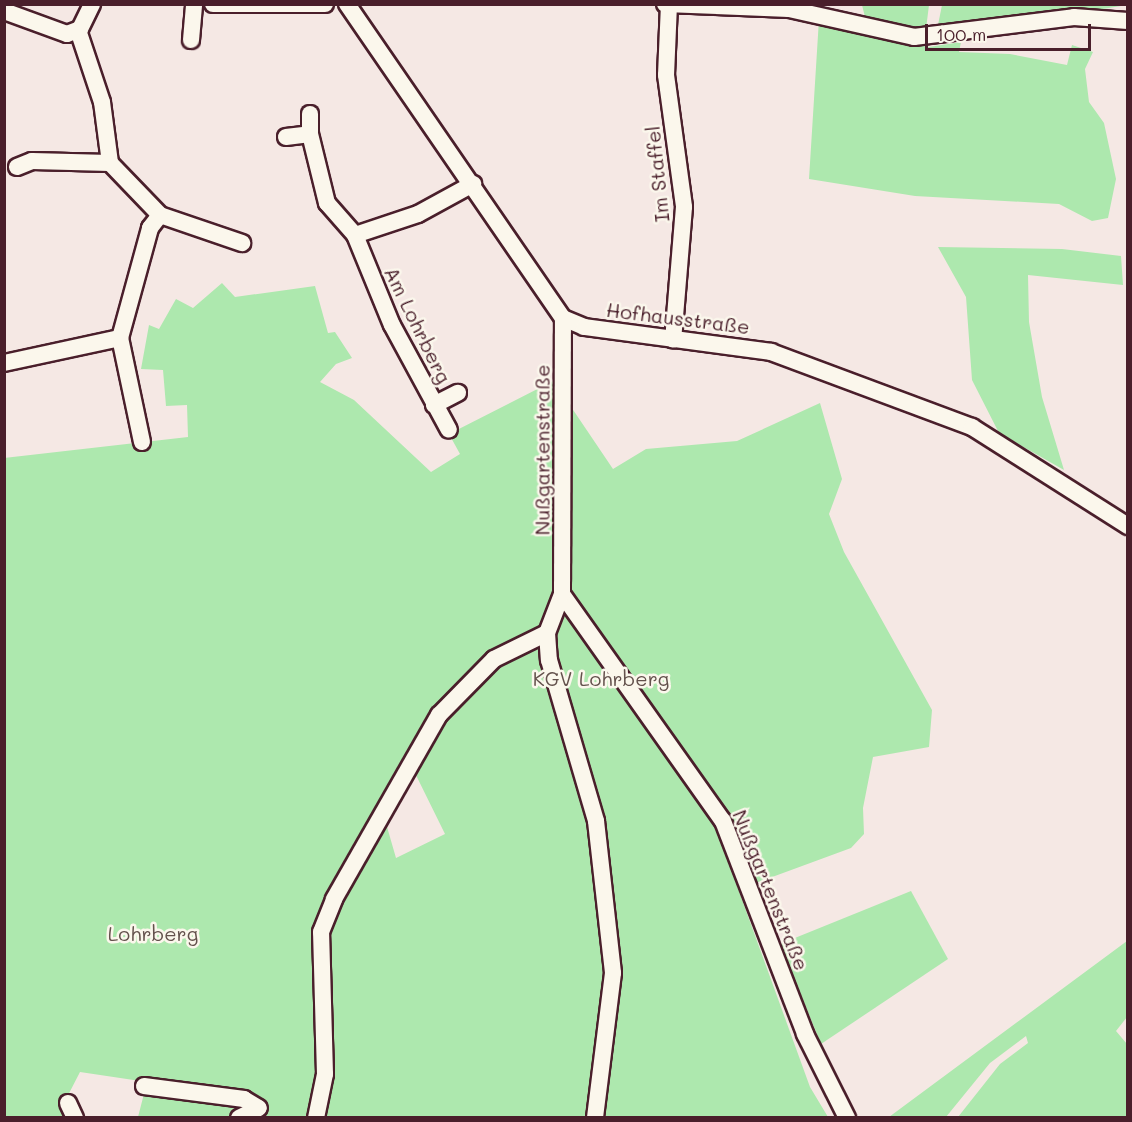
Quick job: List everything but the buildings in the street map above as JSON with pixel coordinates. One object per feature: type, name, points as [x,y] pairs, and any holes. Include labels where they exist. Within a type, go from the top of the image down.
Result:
[{"type":"street","points":[[191,40],[194,4]]},
{"type":"street","points":[[213,4],[325,4]]},
{"type":"street","points":[[347,4],[563,318]]},
{"type":"street","points":[[668,5],[789,9],[914,37],[986,32],[1074,17],[1128,21]]},
{"type":"street","name":"Im Staffel","points":[[668,5],[666,75],[684,207],[673,340]]},
{"type":"street","points":[[88,6],[78,30],[102,102],[110,164],[160,215],[242,243]]},
{"type":"street","points":[[4,11],[58,33],[78,30]]},
{"type":"street","name":"Am Lohrberg","points":[[310,114],[309,134],[327,203],[355,235],[434,405],[449,430]]},
{"type":"street","points":[[286,136],[309,134]]},
{"type":"street","points":[[16,167],[32,161],[110,164]]},
{"type":"street","points":[[355,235],[418,214],[473,184]]},
{"type":"street","points":[[142,442],[120,338],[150,228],[160,215]]},
{"type":"street","name":"Hofhausstraße","points":[[563,318],[584,327],[761,351],[972,427],[1128,526]]},
{"type":"street","name":"Nußgartenstraße","points":[[563,318],[562,594],[723,821],[805,1034],[847,1118]]},
{"type":"street","points":[[4,363],[120,338]]},
{"type":"street","points":[[434,405],[458,393]]},
{"type":"street","points":[[562,594],[547,633],[552,670],[596,821],[606,885],[613,973],[595,1118]]},
{"type":"street","points":[[316,1118],[324,1074],[321,932],[411,756],[467,681],[494,659],[547,633]]},
{"type":"street","points":[[144,1086],[244,1099],[259,1108],[239,1118]]},
{"type":"green space","points":[[862,5],[929,5],[926,29],[866,21]]},
{"type":"green space","points":[[942,5],[1127,5],[987,28],[937,30]]},
{"type":"green space","points":[[819,19],[869,37],[929,47],[961,42],[959,52],[1010,54],[1067,65],[1072,45],[1093,52],[1085,69],[1089,102],[1104,123],[1116,179],[1108,218],[1092,221],[1059,204],[915,196],[809,179]]},
{"type":"green space","points":[[938,247],[1062,249],[1121,256],[1123,285],[1028,275],[1029,322],[1042,397],[1064,470],[999,433],[972,380],[966,297]]},
{"type":"green space","name":"KGV Lohrberg","points":[[222,283],[235,297],[315,286],[328,333],[335,332],[352,358],[336,364],[320,382],[354,400],[431,472],[460,454],[449,434],[559,378],[559,389],[613,469],[646,449],[737,441],[820,403],[842,479],[829,514],[844,552],[932,710],[929,747],[873,757],[863,808],[864,834],[851,848],[756,883],[748,847],[724,850],[810,1087],[828,1117],[138,1117],[147,1082],[80,1072],[63,1105],[70,1117],[5,1117],[4,458],[188,437],[187,405],[166,406],[163,370],[141,369],[149,325],[159,329],[176,299],[193,308]],"holes":[[[410,763],[445,834],[396,858],[383,813]]]},
{"type":"green space","points":[[911,891],[948,959],[821,1044],[780,944]]},
{"type":"green space","points":[[1127,941],[1127,1017],[1116,1031],[1127,1044],[1127,1117],[958,1117],[1000,1064],[1028,1043],[1026,1036],[990,1063],[946,1117],[889,1117]]},
{"type":"park label","name":"Lohrberg","points":[[153,933]]}]
